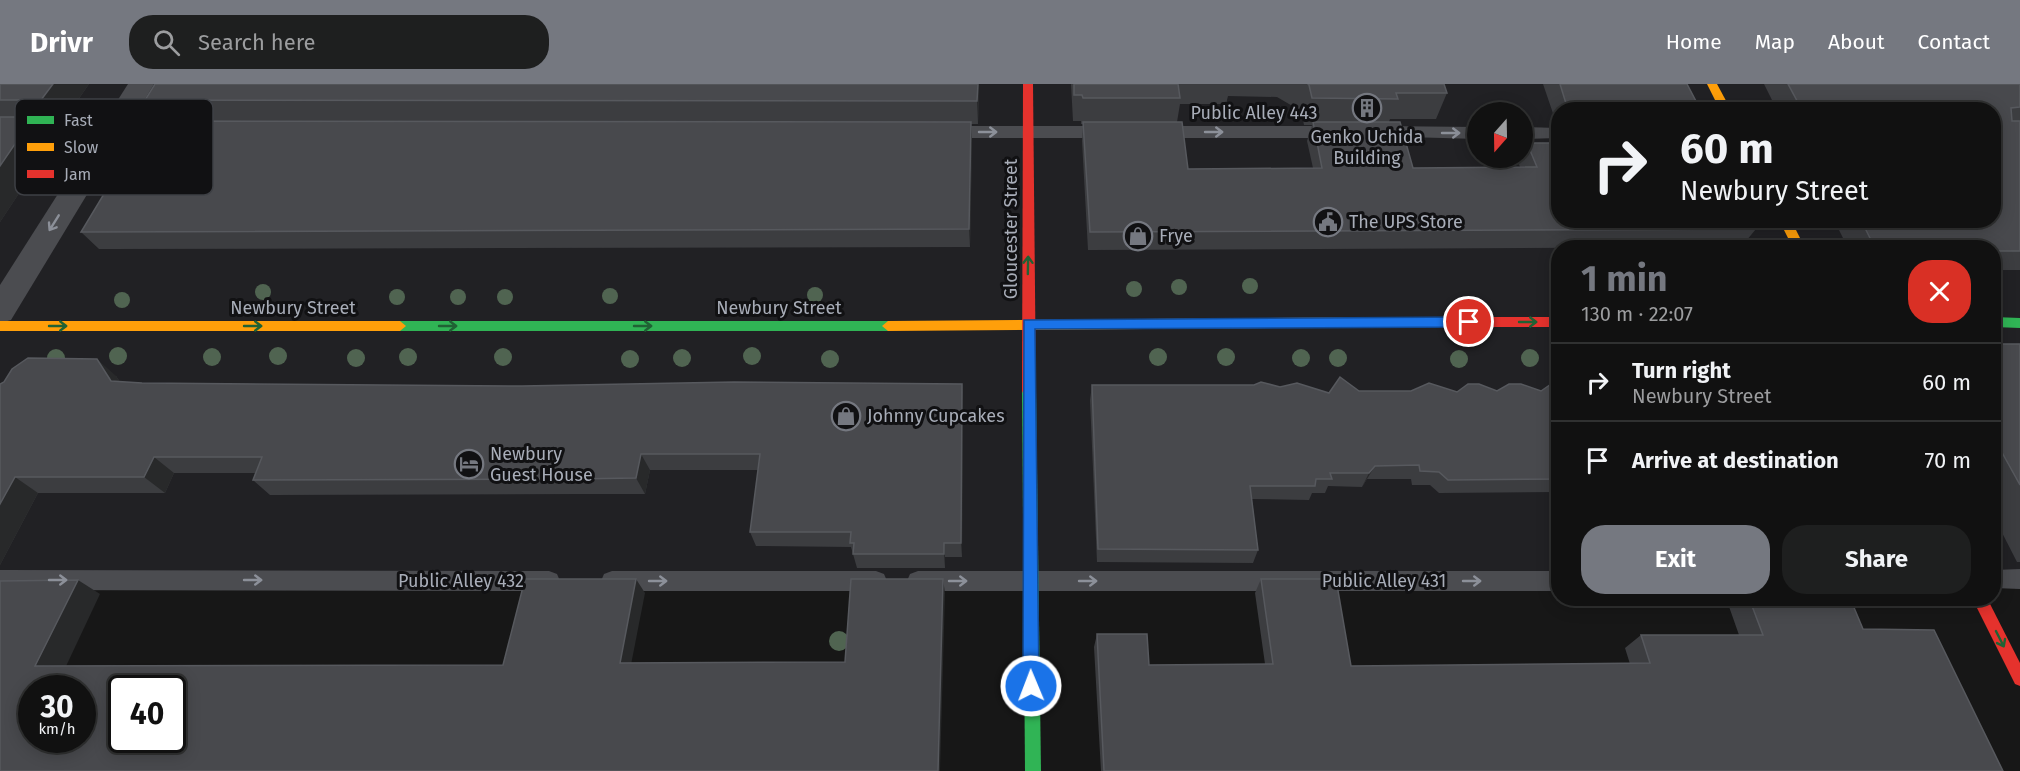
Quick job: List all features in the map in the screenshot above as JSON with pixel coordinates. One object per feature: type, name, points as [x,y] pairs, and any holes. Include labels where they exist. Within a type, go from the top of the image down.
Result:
[{"type":"main road","name":"Gloucester Street","points":[[1028,84],[1029,581],[1033,771]]},
{"type":"main road","points":[[1712,84],[1722,102]]},
{"type":"main road","name":"Newbury Street","points":[[0,326],[960,326],[1551,322]]},
{"type":"main road","points":[[2001,322],[2020,323]]},
{"type":"main road","points":[[1983,606],[2020,679]]},
{"type":"street","points":[[132,99],[141,84]]},
{"type":"street","points":[[0,311],[72,195]]},
{"type":"lane","points":[[0,131],[15,131]]},
{"type":"lane","name":"Public Alley 443","points":[[928,132],[1467,133]]},
{"type":"lane","points":[[1533,133],[1551,133]]},
{"type":"lane","points":[[2001,579],[2020,579]]},
{"type":"lane","name":"Public Alley 432","points":[[0,580],[572,581]]},
{"type":"lane","points":[[595,581],[1029,581]]},
{"type":"lane","name":"Public Alley 431","points":[[1029,581],[1551,581]]},
{"type":"shaded area","points":[[0,84],[2020,84],[2020,579],[2001,579],[2001,240],[1551,240],[1551,581],[0,580]]},
{"type":"building","points":[[0,84],[53,84],[42,99],[0,100]]},
{"type":"building","points":[[155,84],[978,84],[977,101],[146,99]]},
{"type":"building","points":[[1074,84],[1178,84],[1180,98],[1083,98],[1082,95],[1074,95]]},
{"type":"building","points":[[1308,84],[1444,84],[1447,93],[1396,93],[1398,99],[1312,98]]},
{"type":"building","points":[[1560,84],[1687,84],[1696,102],[1566,102]]},
{"type":"building","points":[[1788,84],[2020,84],[2020,107],[2011,108],[2012,121],[2020,121],[2020,251],[2001,251],[2001,240],[1871,240],[1865,228],[2001,228],[2001,102],[1798,102]]},
{"type":"building","points":[[0,117],[15,117],[15,144],[0,166]]},
{"type":"building","points":[[213,121],[971,122],[969,229],[81,232],[103,195],[213,195]]},
{"type":"building","points":[[1083,122],[1182,122],[1188,169],[1322,168],[1313,122],[1400,122],[1413,168],[1533,168],[1537,167],[1533,157],[1533,143],[1551,143],[1551,228],[1756,229],[1090,232]]},
{"type":"building","points":[[2001,344],[2020,344],[2020,485],[2001,451]]},
{"type":"building","points":[[28,358],[97,359],[111,381],[142,383],[522,386],[734,382],[962,384],[961,543],[944,543],[944,554],[853,554],[854,543],[850,543],[851,532],[750,532],[760,454],[641,454],[636,478],[572,479],[253,480],[262,457],[154,457],[144,477],[15,477],[0,504],[0,384],[4,382],[12,369]]},
{"type":"building","points":[[1340,377],[1359,391],[1411,391],[1429,383],[1457,392],[1468,384],[1479,384],[1497,391],[1509,384],[1521,384],[1541,391],[1551,384],[1551,479],[1448,480],[1439,472],[1420,471],[1419,465],[1375,466],[1369,473],[1330,473],[1332,479],[1316,479],[1315,486],[1250,486],[1258,550],[1098,549],[1092,385],[1254,385],[1261,382],[1280,387],[1297,383],[1329,393]]},
{"type":"building","points":[[525,579],[636,579],[620,663],[845,662],[851,579],[943,579],[938,771],[0,771],[0,581],[78,580],[35,666],[503,665]]},
{"type":"building","points":[[1261,579],[1336,579],[1351,666],[1650,663],[1641,635],[1763,635],[1752,606],[1853,606],[1863,629],[1934,630],[2003,771],[1104,771],[1097,634],[1147,634],[1149,665],[1273,664]]},
{"type":"traffic: fast","points":[[2001,322],[2020,323]]},
{"type":"traffic: fast","points":[[400,326],[888,326]]},
{"type":"traffic: fast","points":[[1029,391],[1033,771]]},
{"type":"traffic: slow","points":[[1712,84],[1722,102]]},
{"type":"traffic: slow","points":[[1789,228],[1795,240]]},
{"type":"traffic: slow","points":[[888,326],[1390,322]]},
{"type":"traffic: slow","points":[[0,326],[400,326]]},
{"type":"traffic: jam","points":[[1028,84],[1029,391]]},
{"type":"traffic: jam","points":[[1390,322],[1551,322]]},
{"type":"traffic: jam","points":[[1983,606],[2020,679]]},
{"type":"place","name":"Genko Uchida Building","points":[[1367,108]]},
{"type":"place","name":"The UPS Store","points":[[1328,222]]},
{"type":"place","name":"Frye","points":[[1138,236]]},
{"type":"place","name":"Johnny Cupcakes","points":[[846,416]]},
{"type":"place","name":"Newbury Guest House","points":[[469,464]]},
{"type":"route","points":[[1031,686],[1028,324],[1469,322]]}]
